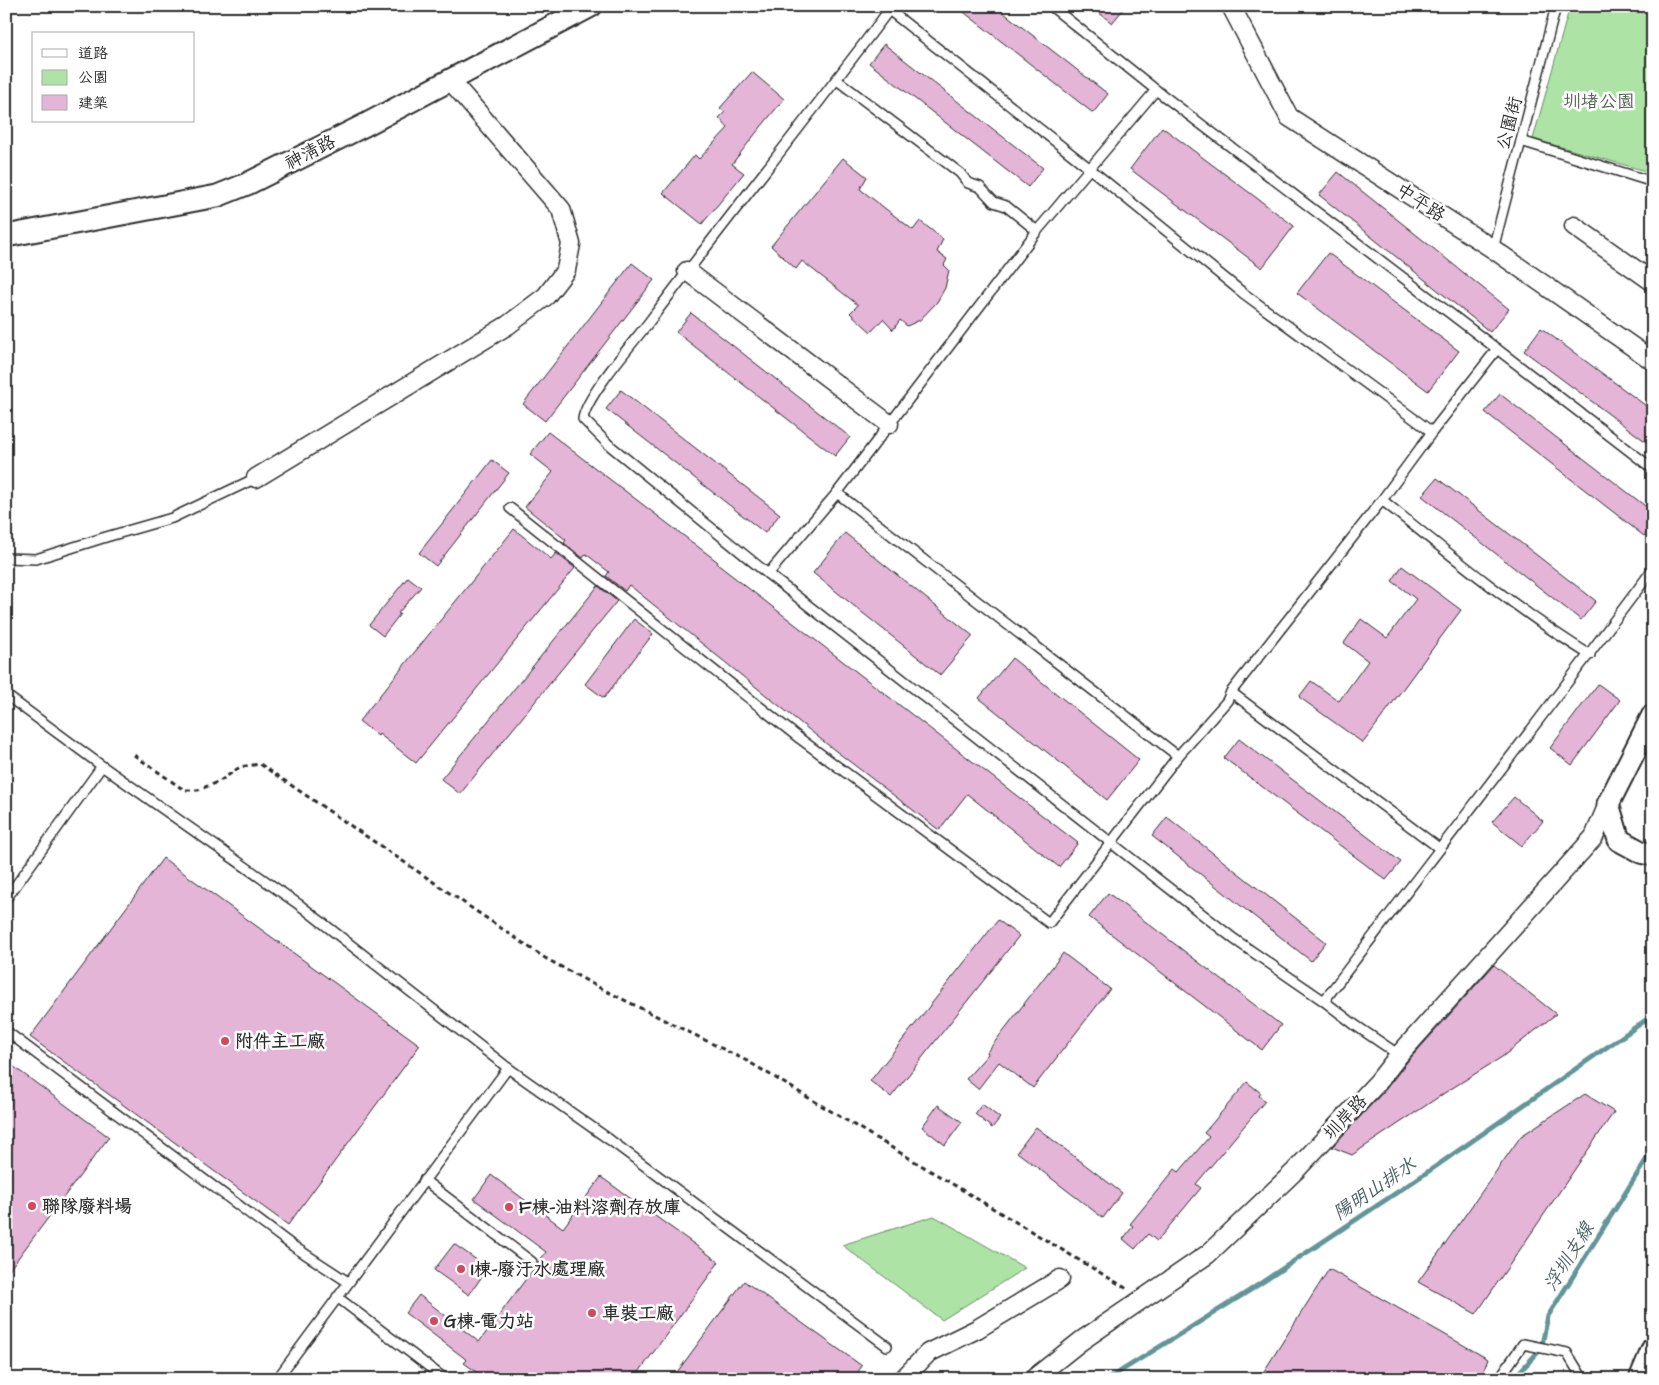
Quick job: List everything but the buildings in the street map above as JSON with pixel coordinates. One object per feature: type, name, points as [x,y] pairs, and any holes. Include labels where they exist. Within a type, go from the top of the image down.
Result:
[{"type":"street","name":"神清路","points":[[6,236],[217,196],[248,184],[365,125],[591,6]]},
{"type":"street","name":"中平路","points":[[1231,6],[1289,116],[1493,249],[1653,362]]},
{"type":"street","points":[[256,478],[508,326],[546,296],[566,270],[571,244],[561,208],[450,80]]},
{"type":"street","points":[[1574,226],[1653,282]]},
{"type":"street","points":[[687,272],[889,424]]},
{"type":"street","points":[[1653,715],[1608,804],[1619,840],[1642,852],[1653,855]]},
{"type":"street","name":"圳岸路","points":[[1033,1379],[1081,1341],[1208,1254],[1295,1171],[1378,1082],[1399,1055],[1594,837],[1608,804]]},
{"type":"street","points":[[903,1379],[928,1353],[977,1329],[1060,1279]]},
{"type":"street","points":[[1640,1379],[1653,1348]]},
{"type":"lane","points":[[1051,6],[1156,90],[1497,348],[1653,469]]},
{"type":"lane","name":"公園街","points":[[1493,249],[1556,6]]},
{"type":"lane","points":[[1399,1055],[1234,939],[768,574],[608,444],[583,419],[584,411],[599,387],[890,8],[1243,293],[1432,432]]},
{"type":"lane","points":[[836,80],[960,173],[968,183],[980,187],[994,202],[1006,206],[1036,230]]},
{"type":"lane","points":[[768,574],[836,493],[1036,230],[1156,90]]},
{"type":"lane","points":[[1521,141],[1653,182]]},
{"type":"lane","points":[[510,508],[799,738],[1049,923],[1178,756],[1227,701],[1231,692],[1382,500],[1497,348]]},
{"type":"lane","points":[[6,558],[36,559],[106,536],[172,518],[256,478]]},
{"type":"lane","points":[[836,493],[1178,756]]},
{"type":"lane","points":[[1382,500],[1548,629],[1590,655]]},
{"type":"lane","points":[[1324,1001],[1439,848],[1590,655],[1653,569]]},
{"type":"lane","points":[[1231,692],[1439,848]]},
{"type":"lane","points":[[6,695],[102,766],[301,906],[508,1068],[602,1135],[887,1346]]},
{"type":"lane","points":[[6,899],[102,766]]},
{"type":"lane","points":[[6,1031],[293,1246],[348,1282]]},
{"type":"lane","points":[[277,1379],[508,1068]]},
{"type":"lane","points":[[424,1180],[532,1262]]},
{"type":"lane","points":[[337,1297],[445,1379]]},
{"type":"lane","points":[[1499,1379],[1523,1344],[1567,1353],[1582,1379]]},
{"type":"path","points":[[134,755],[184,790],[198,790],[220,781],[240,767],[260,764],[545,958],[600,988],[749,1062],[1143,1298]]},
{"type":"green space","name":"圳堵公園","points":[[1570,6],[1646,6],[1653,8],[1653,173],[1533,139]]},
{"type":"green space","points":[[934,1216],[1025,1268],[942,1320],[842,1245]]},
{"type":"waterway","name":"陽明山排水","points":[[1108,1379],[1249,1291],[1432,1169],[1653,1015]]},
{"type":"waterway","name":"浮圳支線","points":[[1513,1379],[1541,1349],[1548,1316],[1653,1149]]},
{"type":"place","name":"附件主工廠","points":[[225,1041]]},
{"type":"place","name":"聯隊廢料場","points":[[32,1206]]},
{"type":"place","name":"F棟-油料溶劑存放庫","points":[[509,1207]]},
{"type":"place","name":"I棟-廢汙水處理廠","points":[[461,1269]]},
{"type":"place","name":"車裝工廠","points":[[592,1313]]},
{"type":"place","name":"G棟-電力站","points":[[434,1321]]}]
